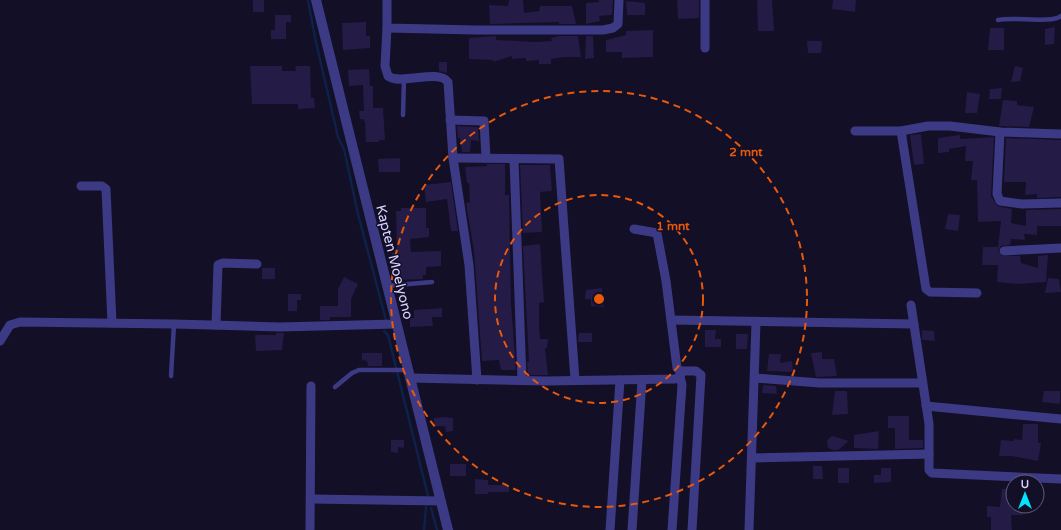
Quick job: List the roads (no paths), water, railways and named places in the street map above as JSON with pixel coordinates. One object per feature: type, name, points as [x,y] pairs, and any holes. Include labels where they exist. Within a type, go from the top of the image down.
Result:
[{"type":"street","name":"Kapten Moelyono","points":[[316,0],[448,530]]},
{"type":"street","points":[[387,0],[386,72],[390,78],[442,77],[446,79],[449,87],[453,158],[469,265],[477,380]]},
{"type":"street","points":[[387,28],[602,30],[613,28],[618,24],[618,0]]},
{"type":"street","points":[[705,0],[705,48]]},
{"type":"street","points":[[450,120],[484,121],[486,158]]},
{"type":"street","points":[[855,131],[901,131],[928,126],[950,126],[1000,132],[1061,134]]},
{"type":"street","points":[[901,131],[926,289],[930,292],[977,293]]},
{"type":"street","points":[[1000,132],[998,194],[1000,201],[1022,204],[1061,203]]},
{"type":"street","points":[[453,158],[560,159],[575,380]]},
{"type":"street","points":[[514,159],[522,380]]},
{"type":"street","points":[[81,186],[102,186],[106,189],[112,323]]},
{"type":"street","points":[[634,229],[657,233],[666,281],[677,368],[681,374],[682,385],[672,530]]},
{"type":"street","points":[[1004,251],[1061,248]]},
{"type":"street","points":[[216,325],[218,265],[223,263],[257,264]]},
{"type":"street","points":[[911,306],[929,424],[929,470],[932,473],[1061,479]]},
{"type":"street","points":[[671,320],[914,324]]},
{"type":"street","points":[[749,530],[756,322]]},
{"type":"street","points":[[0,341],[12,323],[112,323],[280,327],[396,324]]},
{"type":"street","points":[[409,374],[477,380],[642,380],[675,379],[681,374],[699,372],[702,377],[692,530]]},
{"type":"street","points":[[755,378],[820,383],[922,383]]},
{"type":"street","points":[[610,530],[620,380]]},
{"type":"street","points":[[632,530],[642,380]]},
{"type":"street","points":[[310,530],[311,386]]},
{"type":"street","points":[[926,406],[1061,418]]},
{"type":"street","points":[[752,458],[929,454]]},
{"type":"street","points":[[311,499],[440,501]]},
{"type":"lane","points":[[998,20],[1011,18],[1053,20],[1061,16]]},
{"type":"lane","points":[[403,115],[404,78]]},
{"type":"lane","points":[[386,286],[432,282]]},
{"type":"lane","points":[[172,376],[174,324]]},
{"type":"lane","points":[[335,386],[352,373],[359,370],[409,374]]},
{"type":"waterway","points":[[308,0],[315,38],[338,137],[344,149],[358,214],[386,320]]},
{"type":"waterway","points":[[384,331],[388,335],[428,496]]},
{"type":"waterway","points":[[424,530],[426,507]]},
{"type":"waterway","points":[[431,508],[437,530]]}]
